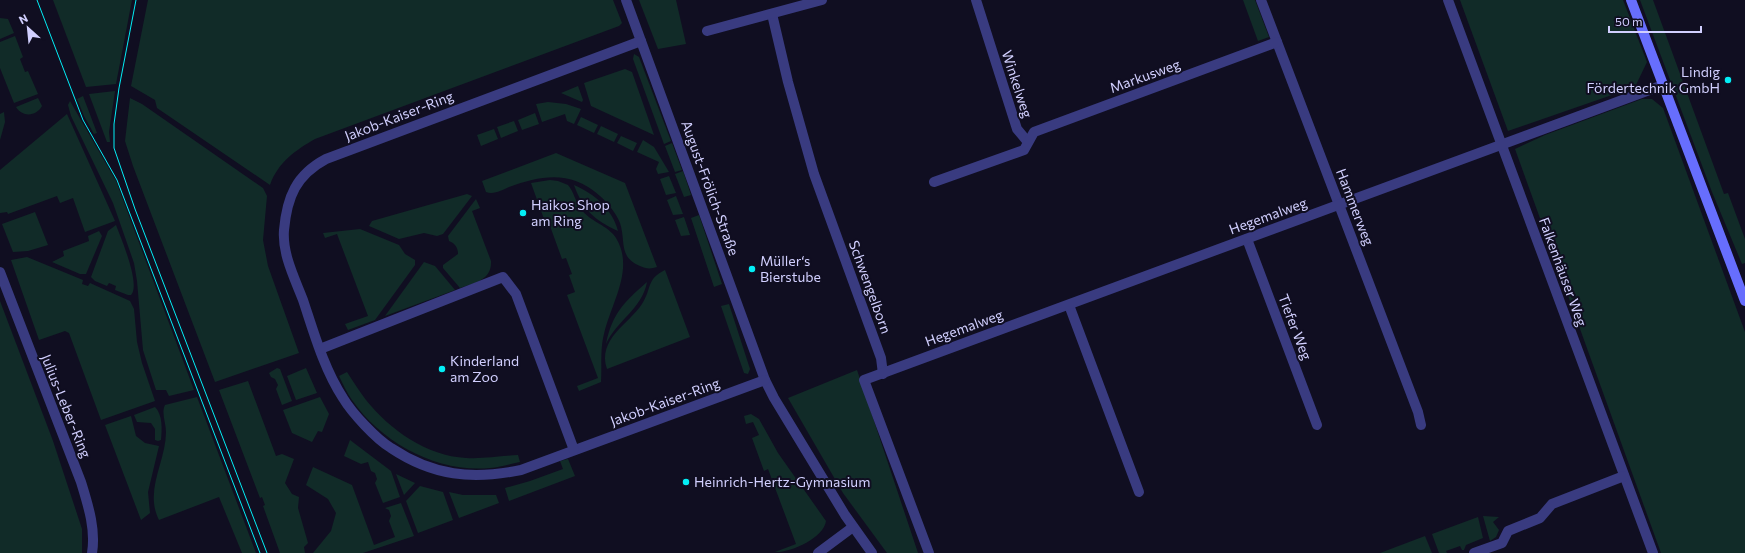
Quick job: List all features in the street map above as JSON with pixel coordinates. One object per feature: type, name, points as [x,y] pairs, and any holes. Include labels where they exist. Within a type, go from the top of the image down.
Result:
[{"type":"main road","points":[[1631,0],[1745,301]]},
{"type":"street","points":[[626,0],[641,41]]},
{"type":"street","points":[[707,31],[822,0]]},
{"type":"street","name":"Winkelweg","points":[[976,0],[1017,129],[1028,141]]},
{"type":"street","name":"Hammerweg","points":[[1261,0],[1418,412],[1421,425]]},
{"type":"street","name":"Falkenhäuser Weg","points":[[1448,0],[1653,553]]},
{"type":"street","name":"Schwengelborn","points":[[772,14],[788,82],[814,174],[881,358],[882,374]]},
{"type":"street","name":"Jakob-Kaiser-Ring","points":[[641,41],[326,159],[306,172],[293,189],[289,198],[284,232],[285,250],[320,349],[343,398],[356,416],[390,448],[422,465],[456,475],[496,475],[521,470],[765,380]]},
{"type":"street","name":"August-Frölich-Straße","points":[[641,41],[765,380],[774,398],[853,527],[872,553]]},
{"type":"street","name":"Markusweg","points":[[1028,141],[1034,132],[1277,42]]},
{"type":"street","name":"Hegemalweg","points":[[882,374],[1663,85]]},
{"type":"street","points":[[934,182],[1024,150],[1028,141]]},
{"type":"street","name":"Tiefer Weg","points":[[1247,238],[1317,425]]},
{"type":"street","name":"Julius-Leber-Ring","points":[[0,272],[81,482],[88,507],[94,542],[92,553]]},
{"type":"street","points":[[320,349],[503,277],[516,294],[574,450]]},
{"type":"street","points":[[1069,305],[1139,492]]},
{"type":"street","points":[[882,374],[864,380],[929,553]]},
{"type":"street","points":[[1474,553],[1504,548],[1508,531],[1540,518],[1552,504],[1624,476]]},
{"type":"street","points":[[818,553],[853,527]]},
{"type":"green space","points":[[53,0],[132,0],[116,84],[86,87]]},
{"type":"green space","points":[[148,0],[613,0],[622,23],[619,26],[315,139],[295,152],[283,163],[273,177],[270,185],[157,108],[155,100],[131,86]]},
{"type":"green space","points":[[639,0],[676,0],[686,44],[658,49]]},
{"type":"green space","points":[[1243,0],[1255,0],[1269,37],[1258,41]]},
{"type":"green space","points":[[1460,0],[1623,0],[1647,62],[1635,87],[1508,131]]},
{"type":"green space","points":[[1640,0],[1653,0],[1724,194],[1728,193],[1745,239],[1745,263],[1742,264],[1712,192]]},
{"type":"green space","points":[[0,18],[8,19],[14,33],[0,39]]},
{"type":"green space","points":[[15,36],[23,57],[20,59],[25,72],[28,71],[38,94],[14,103],[0,68],[0,42]]},
{"type":"green space","points":[[634,54],[639,57],[671,141],[664,144],[633,59]]},
{"type":"green space","points":[[625,69],[632,72],[654,135],[591,106],[584,83]]},
{"type":"green space","points":[[578,86],[583,100],[582,102],[561,93]]},
{"type":"green space","points":[[115,91],[109,132],[110,142],[107,142],[89,94]]},
{"type":"green space","points":[[83,96],[97,133],[94,134],[77,99]]},
{"type":"green space","points":[[38,98],[42,106],[33,114],[22,113],[16,107]]},
{"type":"green space","points":[[130,98],[142,104],[263,188],[267,196],[263,240],[268,266],[299,353],[215,382],[133,166],[125,141]]},
{"type":"green space","points":[[1642,99],[1652,99],[1663,108],[1745,332],[1745,553],[1661,553],[1515,149],[1545,135]]},
{"type":"green space","points":[[70,101],[116,181],[194,390],[169,396],[166,390],[156,390],[143,350],[134,263],[113,203],[71,116],[68,105]]},
{"type":"green space","points":[[548,102],[566,104],[581,109],[574,124],[567,121],[565,114],[542,122],[536,104]]},
{"type":"green space","points":[[4,112],[5,122],[0,140],[0,114]]},
{"type":"green space","points":[[535,113],[539,124],[522,130],[518,120]]},
{"type":"green space","points":[[67,114],[115,221],[85,232],[73,198],[60,203],[57,196],[8,214],[7,212],[0,213],[0,170]]},
{"type":"green space","points":[[581,117],[598,125],[594,133],[577,125]]},
{"type":"green space","points":[[514,121],[518,131],[501,138],[497,127]]},
{"type":"green space","points":[[601,126],[618,134],[614,142],[597,134]]},
{"type":"green space","points":[[494,129],[498,139],[481,146],[477,135]]},
{"type":"green space","points":[[621,136],[637,143],[633,151],[617,143]]},
{"type":"green space","points":[[643,140],[654,147],[669,172],[658,174],[656,169],[659,162],[637,152]]},
{"type":"green space","points":[[672,143],[682,170],[675,172],[665,146]]},
{"type":"green space","points":[[556,153],[625,183],[657,267],[644,268],[628,258],[624,248],[620,223],[614,212],[600,196],[578,182],[556,177],[545,178],[521,183],[495,193],[486,192],[482,181]]},
{"type":"green space","points":[[683,171],[691,195],[684,197],[675,174]]},
{"type":"green space","points":[[669,176],[676,193],[666,195],[660,179]]},
{"type":"green space","points":[[550,180],[568,185],[579,206],[585,213],[613,234],[621,250],[623,262],[620,286],[607,322],[603,340],[601,382],[579,391],[577,386],[598,378],[567,295],[575,292],[569,275],[572,274],[566,258],[562,259],[550,226],[544,228],[541,220],[544,219],[531,183]]},
{"type":"green space","points":[[574,185],[589,193],[602,203],[612,216],[618,231],[602,223],[590,213],[577,194]]},
{"type":"green space","points":[[467,194],[472,196],[443,234],[437,236],[424,233],[399,239],[369,226],[372,221]]},
{"type":"green space","points":[[676,196],[683,214],[673,215],[667,200]]},
{"type":"green space","points":[[476,199],[480,208],[472,211],[491,261],[491,267],[489,273],[482,280],[460,288],[443,268],[443,265],[458,254],[456,246],[449,241],[448,236]]},
{"type":"green space","points":[[35,212],[48,245],[28,251],[13,252],[2,224]]},
{"type":"green space","points":[[699,215],[722,284],[714,287],[691,218]]},
{"type":"green space","points":[[684,217],[690,235],[681,236],[675,220]]},
{"type":"green space","points":[[116,225],[126,250],[132,272],[134,282],[131,295],[115,290],[116,286],[109,283],[107,286],[95,281],[91,277],[108,231]]},
{"type":"green space","points":[[360,229],[399,245],[405,254],[415,260],[415,265],[375,320],[348,330],[345,324],[368,316],[337,234],[325,238],[323,233]]},
{"type":"green space","points":[[99,231],[102,236],[86,274],[80,274],[52,262],[64,256],[63,251],[89,241],[88,236]]},
{"type":"green space","points":[[27,257],[83,280],[82,284],[88,286],[90,283],[130,301],[134,309],[137,342],[142,363],[155,401],[101,420],[69,333],[65,331],[39,340],[11,260]]},
{"type":"green space","points":[[424,262],[435,266],[455,290],[385,316]]},
{"type":"green space","points":[[665,270],[690,337],[607,369],[605,358],[606,349],[610,341],[642,304],[655,277]]},
{"type":"green space","points":[[647,282],[640,300],[616,328],[606,344],[612,324],[620,309]]},
{"type":"green space","points":[[0,301],[53,441],[82,529],[82,553],[0,553]]},
{"type":"green space","points":[[729,304],[750,369],[748,374],[744,373],[721,306]]},
{"type":"green space","points":[[277,368],[280,369],[292,401],[282,405],[276,389],[278,385],[269,373]]},
{"type":"green space","points":[[306,368],[317,393],[296,400],[287,376]]},
{"type":"green space","points":[[857,370],[918,553],[887,553],[843,493],[788,398]]},
{"type":"green space","points":[[347,372],[363,397],[386,421],[410,440],[424,447],[451,456],[485,458],[518,455],[520,462],[494,468],[470,468],[450,466],[412,452],[395,442],[364,415],[350,397],[339,376]]},
{"type":"green space","points":[[248,381],[276,456],[282,454],[294,459],[285,483],[292,494],[299,497],[298,508],[308,543],[304,547],[305,553],[280,553],[263,506],[265,505],[262,497],[260,498],[219,390]]},
{"type":"green space","points":[[197,397],[256,553],[242,553],[219,497],[159,520],[155,509],[154,498],[157,476],[165,443],[166,432],[164,408],[165,405]]},
{"type":"green space","points":[[320,397],[329,414],[322,432],[318,431],[312,442],[292,433],[283,410]]},
{"type":"green space","points":[[155,407],[158,410],[162,432],[161,440],[158,441],[155,440],[155,429],[151,423],[137,422],[134,415]]},
{"type":"green space","points":[[751,414],[759,419],[778,453],[826,521],[824,527],[813,539],[797,547],[781,552],[775,552],[796,544],[768,469],[764,471],[752,438],[759,435],[753,422],[746,424],[744,416]]},
{"type":"green space","points":[[131,416],[136,436],[145,443],[159,446],[148,492],[150,513],[141,520],[105,425]]},
{"type":"green space","points":[[350,440],[391,471],[400,497],[383,503],[375,483],[377,479],[375,473],[371,471],[368,462],[361,464],[344,456]]},
{"type":"green space","points":[[568,459],[575,476],[509,501],[505,488],[563,469],[560,461]]},
{"type":"green space","points":[[313,467],[352,485],[374,545],[395,537],[389,521],[391,516],[389,510],[385,508],[401,503],[414,536],[363,553],[313,553],[331,531],[336,513],[328,499],[306,485]]},
{"type":"green space","points":[[396,474],[415,483],[404,495]]},
{"type":"green space","points":[[420,486],[443,492],[453,520],[418,533],[406,501]]},
{"type":"green space","points":[[449,492],[463,495],[496,495],[499,503],[459,518]]},
{"type":"green space","points":[[1483,516],[1499,517],[1493,522],[1499,530],[1496,537],[1490,541]]},
{"type":"green space","points":[[1478,517],[1483,538],[1466,545],[1464,550],[1462,550],[1460,546],[1446,551],[1447,553],[1439,553],[1432,534]]},
{"type":"green space","points":[[1425,536],[1432,553],[1380,553]]},
{"type":"tram line","points":[[37,0],[83,120],[117,180],[260,553]]},
{"type":"tram line","points":[[136,0],[119,88],[114,124],[114,148],[135,209],[267,553]]},
{"type":"place","name":"Lindig Fördertechnik GmbH","points":[[1728,80]]},
{"type":"place","name":"Haikos Shop am Ring","points":[[523,213]]},
{"type":"place","name":"Müller‘s Bierstube","points":[[752,269]]},
{"type":"place","name":"Kinderland am Zoo","points":[[442,369]]},
{"type":"place","name":"Heinrich-Hertz-Gymnasium","points":[[686,482]]}]
